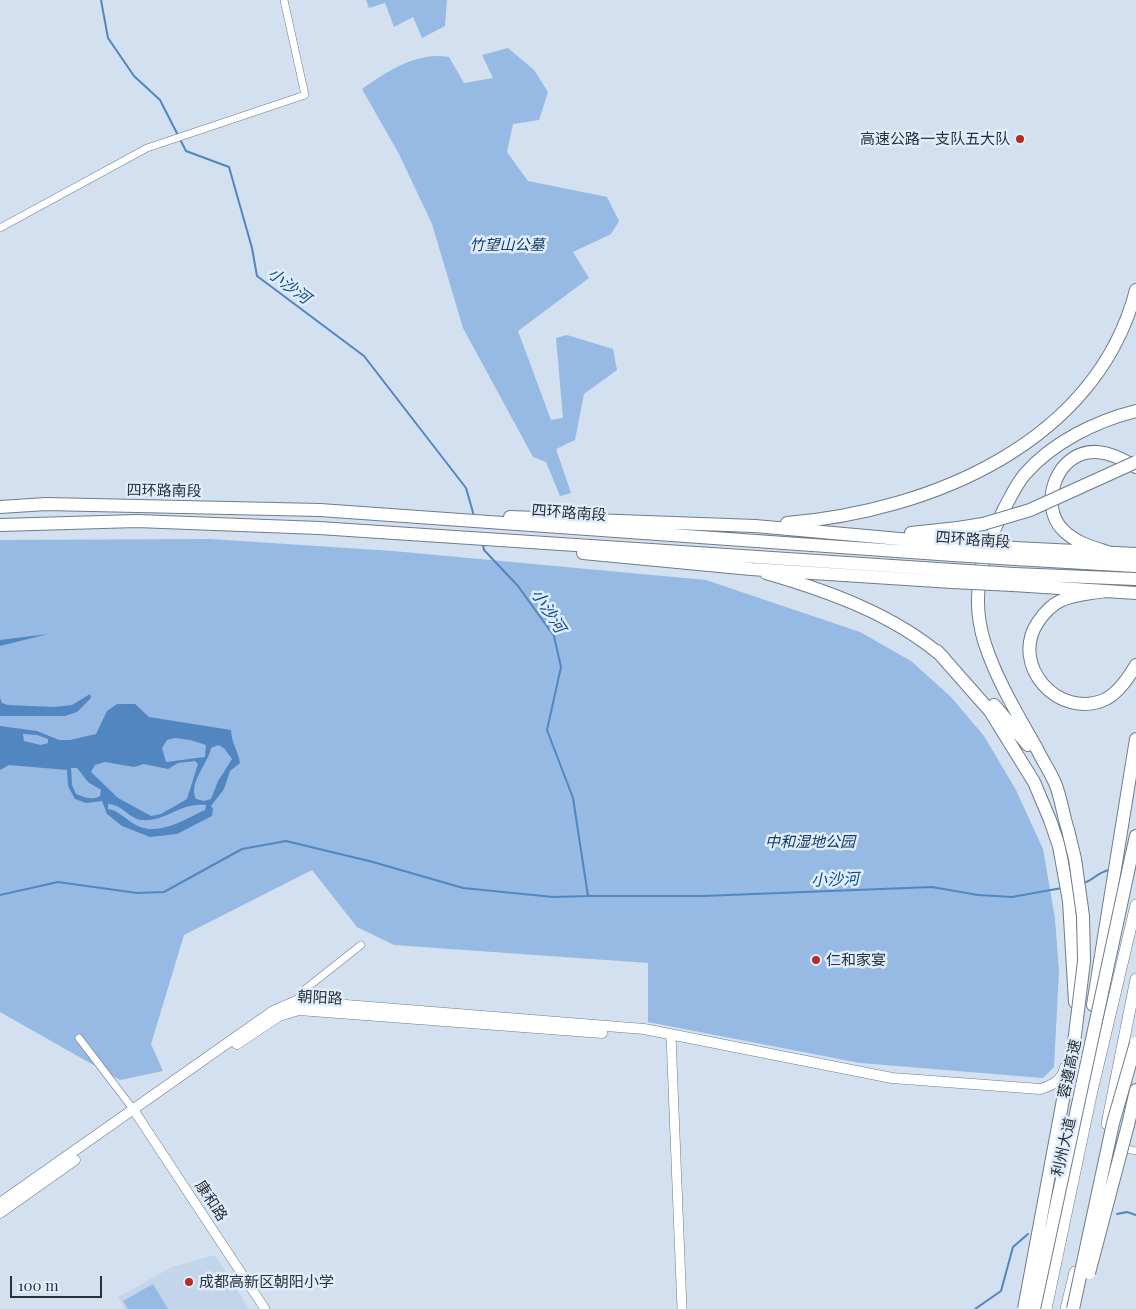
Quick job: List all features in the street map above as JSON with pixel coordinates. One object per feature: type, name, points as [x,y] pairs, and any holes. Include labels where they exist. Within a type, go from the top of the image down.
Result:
[{"type":"highway","points":[[774,526],[869,509],[923,494],[998,463],[1056,420],[1083,391],[1102,367],[1122,331],[1136,290]]},
{"type":"highway","points":[[1024,1309],[1075,1035],[1084,961],[1083,916],[1075,859],[1055,783],[1005,691],[984,643],[979,609],[979,575],[984,553],[1009,500],[1025,474],[1053,449],[1079,432],[1105,420],[1135,411]]},
{"type":"highway","points":[[1134,560],[1079,543],[1062,529],[1052,512],[1050,492],[1056,477],[1078,456],[1095,451],[1112,454],[1136,467]]},
{"type":"highway","points":[[839,533],[928,532],[983,524],[1030,510],[1136,462]]},
{"type":"highway","name":"四环路南段","points":[[0,507],[46,504],[320,510],[498,520],[755,543],[954,549],[1134,560]]},
{"type":"highway","points":[[498,520],[774,526],[954,549]]},
{"type":"highway","name":"四环路南段","points":[[0,525],[137,521],[319,528],[752,563],[774,567],[1013,580],[1133,579]]},
{"type":"highway","points":[[1015,553],[1111,553]]},
{"type":"highway","points":[[774,567],[855,603],[937,651],[961,672],[998,710],[1046,767]]},
{"type":"highway","points":[[1013,580],[1133,593]]},
{"type":"highway","points":[[1105,591],[1060,601],[1046,610],[1030,639],[1029,652],[1032,668],[1040,683],[1050,693],[1068,702],[1088,704],[1106,699],[1122,686],[1136,665]]},
{"type":"highway","points":[[937,651],[990,711],[1034,782],[1050,820],[1069,901],[1075,1002]]},
{"type":"highway","points":[[1083,1062],[1136,740]]},
{"type":"highway","name":"蓉遵高速","points":[[1034,1309],[1136,836]]},
{"type":"highway","name":"利州大道","points":[[1046,1309],[1091,1095],[1136,905]]},
{"type":"highway","points":[[1066,1309],[1107,1125],[1136,979]]},
{"type":"highway","points":[[1069,1037],[1083,1062],[1091,1095]]},
{"type":"highway","points":[[1073,1309],[1113,1123],[1136,1043]]},
{"type":"highway","points":[[1107,1125],[1136,1056]]},
{"type":"highway","points":[[1080,1309],[1136,1090]]},
{"type":"main road","points":[[296,1002],[644,1029],[671,1036],[892,1078],[1040,1089],[1049,1086],[1062,1076],[1075,1002]]},
{"type":"main road","name":"朝阳路","points":[[0,1213],[273,1011],[296,1002]]},
{"type":"main road","name":"朝阳路","points":[[0,1203],[271,1021],[292,1010],[644,1036],[671,1036]]},
{"type":"street","points":[[0,228],[148,148],[305,95],[284,0]]},
{"type":"street","name":"朝阳路","points":[[296,1002],[304,990],[361,945]]},
{"type":"street","points":[[671,1036],[682,1309]]},
{"type":"street","points":[[79,1038],[135,1112]]},
{"type":"street","name":"康和路","points":[[135,1112],[265,1309]]},
{"type":"street","points":[[1103,1143],[1136,1151]]},
{"type":"shaded area","points":[[48,634],[0,646],[0,640]]},
{"type":"shaded area","points":[[90,694],[91,698],[77,712],[65,716],[0,716],[0,698],[2,703],[8,705],[54,707],[72,705]]},
{"type":"shaded area","points":[[117,704],[135,704],[149,717],[231,730],[240,763],[230,771],[224,789],[211,806],[213,809],[212,816],[177,834],[150,837],[122,826],[107,814],[102,801],[86,803],[75,799],[68,786],[67,770],[9,765],[0,770],[0,726],[37,731],[59,740],[70,740],[96,734],[107,711]],"holes":[[[23,734],[37,735],[48,739],[48,743],[41,745],[24,741]],[[175,738],[206,745],[205,757],[166,762],[162,748],[167,740]],[[218,745],[224,748],[232,759],[218,781],[211,799],[204,801],[196,799],[194,793],[196,780],[211,748]],[[195,761],[198,764],[187,799],[161,814],[151,816],[118,798],[91,772],[95,765],[105,762],[134,767],[144,764],[168,769],[178,763]],[[71,768],[77,768],[88,782],[101,790],[100,796],[91,798],[76,794],[72,785]],[[108,804],[117,806],[137,819],[151,820],[188,806],[206,805],[205,810],[181,822],[155,829],[146,829],[138,826],[108,809]]]},
{"type":"shaded area","name":"成都高新区朝阳小学","points":[[215,1255],[249,1309],[125,1309],[118,1297],[172,1267]]},
{"type":"green space","points":[[366,0],[447,0],[445,26],[422,38],[413,17],[394,27],[385,3],[369,8]]},
{"type":"green space","name":"竹望山公墓","points":[[508,48],[534,70],[548,92],[539,120],[513,124],[507,152],[528,181],[607,197],[619,221],[611,234],[573,252],[589,278],[518,331],[551,420],[563,418],[556,338],[567,335],[613,349],[617,370],[584,394],[575,440],[556,449],[571,493],[560,496],[546,462],[533,457],[463,328],[432,224],[399,154],[362,89],[403,64],[426,57],[437,56],[449,57],[464,83],[493,78],[482,55]]},
{"type":"green space","name":"中和湿地公园","points":[[210,539],[393,551],[706,580],[860,632],[911,661],[951,697],[984,736],[1016,790],[1043,849],[1055,919],[1059,971],[1054,1067],[1043,1078],[860,1063],[648,1022],[648,963],[394,945],[357,927],[312,870],[184,935],[151,1044],[163,1071],[120,1080],[0,1012],[0,540]]},
{"type":"green space","points":[[153,1284],[168,1309],[128,1309],[123,1301]]},
{"type":"waterway","name":"小沙河","points":[[101,0],[108,38],[134,76],[160,100],[186,151],[229,167],[252,248],[257,276],[364,356],[466,488],[474,516]]},
{"type":"waterway","name":"小沙河","points":[[483,545],[484,550],[518,586],[554,636],[561,667],[547,730],[573,798],[588,896],[703,896],[932,887],[978,895],[1012,897],[1062,888]]},
{"type":"waterway","points":[[0,895],[58,882],[137,893],[164,892],[242,849],[286,841],[373,862],[463,888],[553,897],[588,896]]},
{"type":"waterway","name":"小沙河","points":[[1083,883],[1109,870]]},
{"type":"waterway","points":[[1117,1214],[1127,1212],[1136,1215]]},
{"type":"waterway","points":[[975,1309],[1001,1291],[1013,1247],[1028,1234]]},
{"type":"place","name":"高速公路一支队五大队","points":[[1020,139]]},
{"type":"place","name":"仁和家宴","points":[[816,960]]},
{"type":"place","name":"成都高新区朝阳小学","points":[[189,1282]]}]
